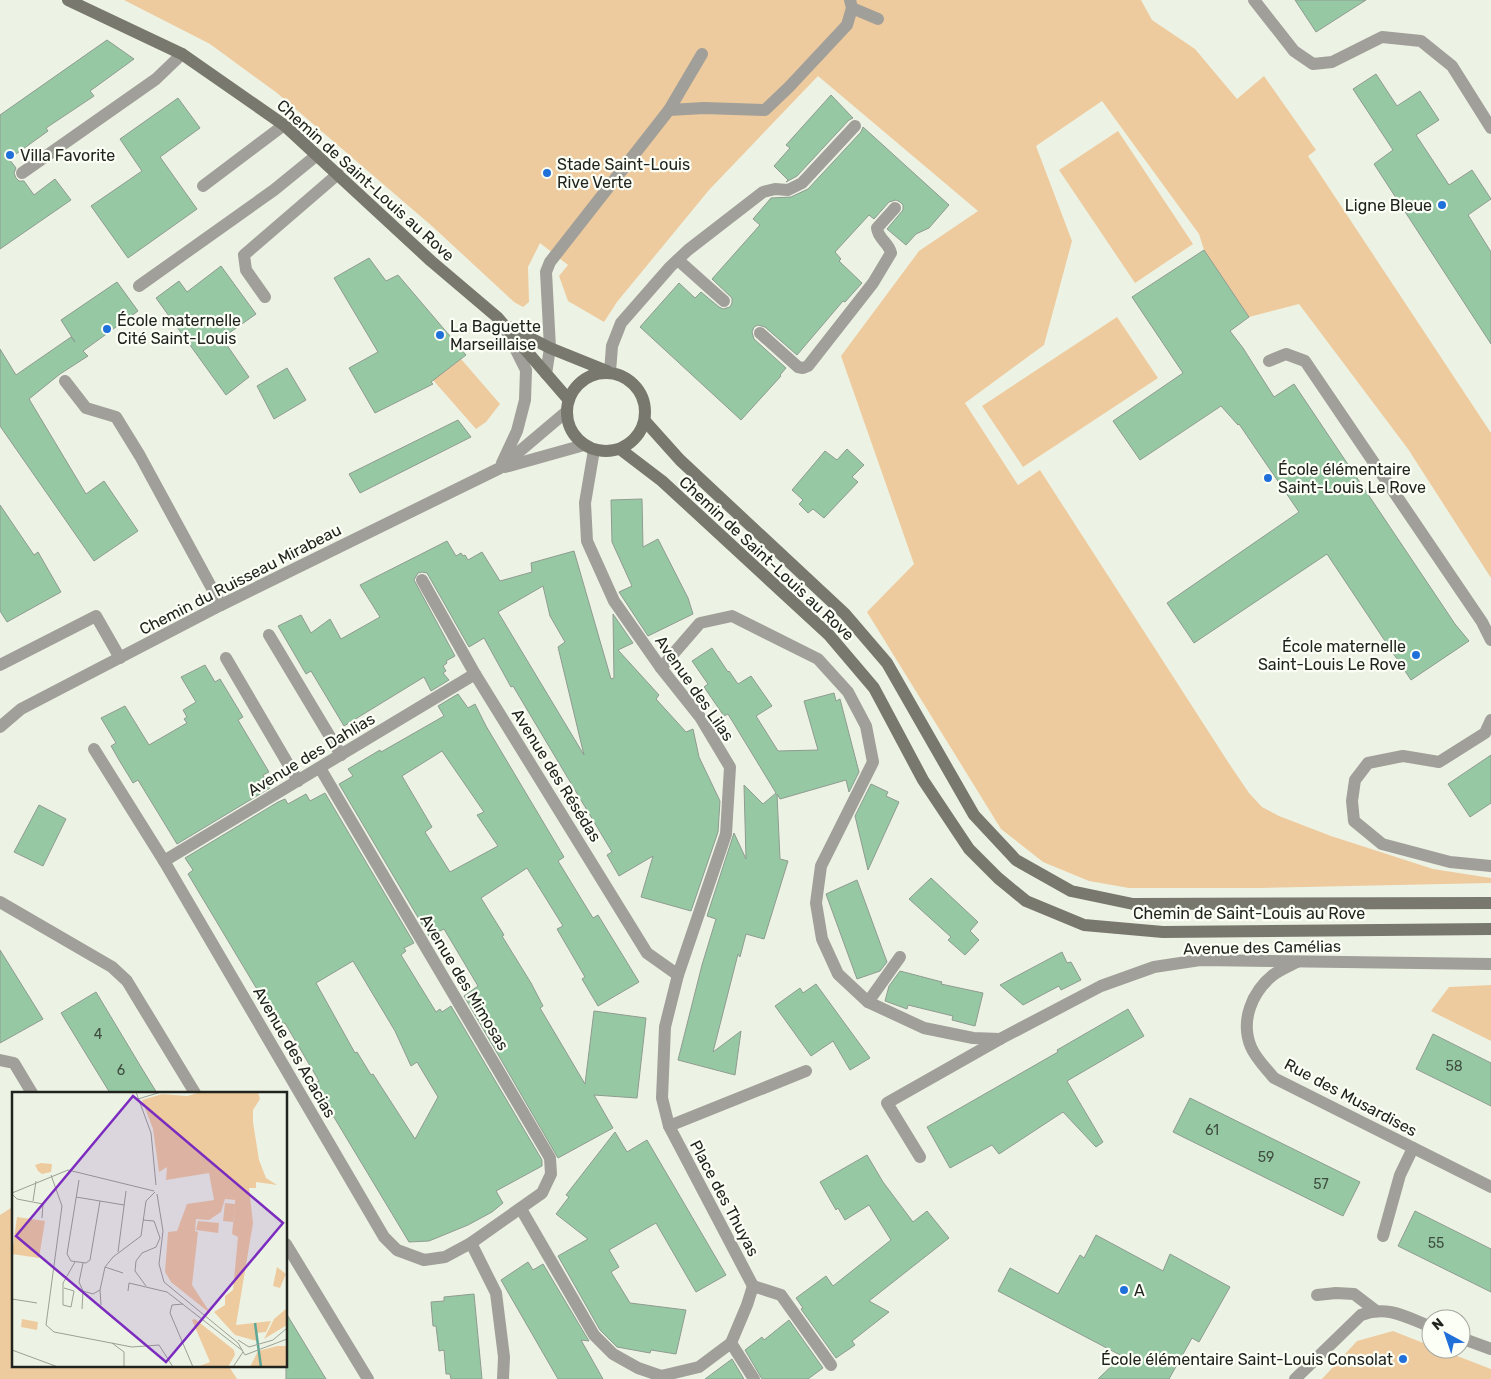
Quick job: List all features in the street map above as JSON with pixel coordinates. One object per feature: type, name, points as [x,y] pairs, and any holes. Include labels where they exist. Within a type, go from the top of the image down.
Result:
[{"type":"main road","name":"Chemin de Saint-Louis au Rove","points":[[68,0],[182,54],[284,125],[431,261],[503,324],[568,399]]},
{"type":"main road","name":"Chemin de Saint-Louis au Rove","points":[[503,324],[550,348],[623,376],[634,383],[641,394],[645,408],[644,421],[680,460],[845,614],[887,663],[974,815],[1016,860],[1071,891],[1133,904],[1491,903]]},
{"type":"main road","points":[[610,372],[596,373],[584,378],[574,387],[568,399],[566,412],[568,425],[574,436],[589,447],[607,452],[620,449],[631,442],[640,433],[644,421]]},
{"type":"main road","name":"Chemin de Saint-Louis au Rove","points":[[620,449],[662,482],[829,635],[874,688],[924,780],[969,849],[998,878],[1026,901],[1084,924],[1163,932],[1491,928]]},
{"type":"street","points":[[1254,0],[1294,51],[1313,64],[1332,62],[1382,37],[1421,42],[1452,66],[1491,128]]},
{"type":"street","points":[[669,110],[704,108],[765,110],[847,25],[851,4],[878,19]]},
{"type":"street","points":[[22,173],[156,79],[182,54]]},
{"type":"street","points":[[546,374],[550,348],[546,272],[550,262],[669,110],[702,54]]},
{"type":"street","points":[[203,186],[284,125]]},
{"type":"street","points":[[610,372],[612,346],[621,323],[678,260],[688,250],[763,192],[775,189],[788,190],[802,183],[855,126]]},
{"type":"street","points":[[139,286],[274,190],[317,155]]},
{"type":"street","points":[[265,297],[246,270],[244,255],[338,174]]},
{"type":"street","points":[[760,333],[798,367],[808,366],[873,283],[891,253],[890,247],[878,235],[877,228],[895,208]]},
{"type":"street","points":[[678,260],[724,301]]},
{"type":"street","points":[[500,468],[517,431],[525,400],[526,370],[503,324]]},
{"type":"street","points":[[1269,360],[1286,354],[1305,361],[1482,622],[1491,640]]},
{"type":"street","points":[[65,381],[86,408],[116,418],[140,456],[221,605]]},
{"type":"street","name":"Chemin du Ruisseau Mirabeau","points":[[500,468],[566,412]]},
{"type":"street","name":"Chemin du Ruisseau Mirabeau","points":[[0,727],[21,709],[221,605],[500,468],[589,447]]},
{"type":"street","name":"Avenue des Lilas","points":[[589,447],[585,503],[586,541],[614,601],[661,668],[700,717],[730,768],[726,834],[678,975],[665,1028],[662,1098]]},
{"type":"street","name":"Avenue des Résédas","points":[[422,580],[476,674],[647,953],[678,975]]},
{"type":"street","points":[[0,665],[96,616],[120,658]]},
{"type":"street","points":[[661,668],[700,623],[732,616],[818,659],[848,692],[866,726],[873,762],[821,866],[816,903],[822,939],[838,974],[868,1002],[924,1028],[973,1038],[1000,1039]]},
{"type":"street","points":[[269,635],[341,755]]},
{"type":"street","points":[[226,658],[298,781]]},
{"type":"street","name":"Avenue des Dahlias","points":[[164,861],[476,674]]},
{"type":"street","points":[[1491,720],[1485,733],[1439,762],[1403,756],[1368,763],[1355,780],[1352,801],[1354,821],[1382,844],[1450,862],[1491,866]]},
{"type":"street","name":"Avenue des Acacias","points":[[94,748],[164,861],[384,1237],[397,1250],[424,1260],[445,1257],[471,1243],[521,1209]]},
{"type":"street","name":"Avenue des Mimosas","points":[[320,768],[550,1158],[551,1174],[542,1193],[521,1209]]},
{"type":"street","points":[[0,902],[112,967],[127,981],[194,1092]]},
{"type":"street","points":[[868,1002],[900,957]]},
{"type":"street","name":"Avenue des Camélias","points":[[920,1157],[887,1103],[1000,1039],[1101,986],[1154,967],[1200,960],[1491,964]]},
{"type":"street","name":"Rue des Musardises","points":[[1299,961],[1275,974],[1263,985],[1253,1000],[1247,1017],[1247,1032],[1250,1046],[1256,1057],[1274,1078],[1491,1187]]},
{"type":"street","points":[[0,1060],[14,1063],[31,1092]]},
{"type":"street","name":"Place des Thuyas","points":[[669,1126],[806,1071]]},
{"type":"street","name":"Place des Thuyas","points":[[662,1098],[669,1126],[753,1286]]},
{"type":"street","points":[[1383,1236],[1400,1175],[1413,1148]]},
{"type":"street","points":[[521,1209],[594,1335],[613,1354],[638,1368],[662,1378],[699,1367],[731,1343],[753,1286],[782,1295],[831,1364]]},
{"type":"street","points":[[471,1243],[496,1293],[504,1357],[503,1379]]},
{"type":"street","points":[[288,1247],[368,1379]]},
{"type":"street","points":[[1318,1295],[1354,1294],[1374,1310]]},
{"type":"street","points":[[1295,1379],[1362,1315],[1374,1310],[1390,1311],[1421,1323]]},
{"type":"street","points":[[1471,1342],[1491,1350]]},
{"type":"street","points":[[731,1343],[754,1379]]},
{"type":"shaded area","points":[[124,0],[1141,0],[1152,20],[1195,49],[1237,99],[1264,76],[1316,150],[1308,156],[1491,433],[1491,578],[1408,449],[1299,304],[1249,317],[1204,250],[1199,234],[1102,101],[1036,146],[1072,241],[1044,345],[965,403],[1018,485],[1040,470],[1230,765],[1249,793],[1262,807],[1279,816],[1331,836],[1433,869],[1491,878],[1491,883],[1262,888],[1129,888],[1089,881],[1043,862],[1001,829],[867,612],[914,564],[841,356],[919,251],[978,211],[818,76],[709,190],[617,302],[604,322],[568,301],[559,276],[568,265],[540,243],[528,267],[529,302],[523,307],[514,302],[433,227],[277,93],[210,44]]},
{"type":"shaded area","points":[[1118,131],[1193,244],[1135,283],[1059,170]]},
{"type":"shaded area","points":[[1117,317],[1158,378],[1023,467],[982,406]]},
{"type":"shaded area","points":[[461,359],[500,404],[486,422],[476,429],[433,380]]},
{"type":"shaded area","points":[[1491,985],[1491,1041],[1431,1011],[1449,987]]},
{"type":"shaded area","points":[[12,1207],[12,1366],[229,1366],[237,1379],[0,1379],[0,1215]]},
{"type":"shaded area","name":"École élémentaire Saint-Louis Consolat","points":[[1393,1331],[1421,1342],[1421,1359],[1465,1359],[1491,1369],[1491,1379],[1322,1379],[1357,1341]]},
{"type":"building","points":[[1295,0],[1366,0],[1316,32]]},
{"type":"building","points":[[107,40],[134,59],[90,91],[94,96],[46,128],[48,131],[9,159],[16,168],[14,173],[16,178],[19,181],[24,181],[34,195],[55,179],[71,200],[0,249],[0,115]]},
{"type":"building","name":"Ligne Bleue","points":[[1376,74],[1397,106],[1420,91],[1439,120],[1416,135],[1449,185],[1472,170],[1491,199],[1468,215],[1491,252],[1491,344],[1374,164],[1393,150],[1353,89]]},
{"type":"building","points":[[831,95],[853,118],[797,176],[786,182],[788,180],[774,166],[790,148],[786,145]]},
{"type":"building","points":[[178,98],[200,128],[160,157],[197,209],[128,258],[91,206],[142,171],[120,139]]},
{"type":"building","points":[[863,127],[949,205],[929,228],[916,234],[906,245],[887,229],[903,210],[903,205],[900,202],[896,200],[889,202],[874,219],[869,215],[835,252],[841,259],[839,261],[862,283],[845,302],[843,301],[797,355],[765,327],[758,325],[754,327],[752,332],[754,339],[786,368],[741,420],[640,327],[679,283],[695,298],[701,292],[719,307],[723,309],[730,307],[732,298],[712,279],[760,225],[753,219],[771,198],[791,197],[808,189],[861,132]]},
{"type":"building","points":[[1204,250],[1249,317],[1230,331],[1274,397],[1294,384],[1455,624],[1469,641],[1411,680],[1327,554],[1194,643],[1167,603],[1299,512],[1239,424],[1221,406],[1140,460],[1113,421],[1183,373],[1132,297]]},
{"type":"building","points":[[369,258],[386,281],[398,275],[466,355],[431,382],[433,384],[375,413],[349,368],[378,352],[334,278]]},
{"type":"building","points":[[221,266],[256,314],[222,338],[249,377],[226,395],[156,298],[179,281],[187,292]]},
{"type":"building","points":[[117,282],[138,311],[83,351],[88,356],[60,374],[29,399],[86,494],[104,481],[138,531],[94,561],[0,426],[0,349],[16,375],[71,337],[75,342],[61,320]]},
{"type":"building","points":[[287,368],[306,400],[274,419],[257,386]]},
{"type":"building","points":[[458,420],[471,437],[360,493],[349,474]]},
{"type":"building","points":[[847,449],[864,465],[852,477],[858,482],[824,518],[813,509],[808,513],[799,504],[803,500],[792,490],[825,451],[837,460]]},
{"type":"building","points":[[642,499],[643,547],[658,539],[688,598],[693,614],[648,636],[619,592],[632,586],[612,542],[611,500]]},
{"type":"building","points":[[0,505],[34,555],[38,552],[61,592],[7,622],[0,611]]},
{"type":"building","points":[[447,541],[456,556],[461,553],[468,560],[482,552],[500,581],[532,572],[531,563],[574,551],[611,679],[614,678],[613,614],[633,643],[618,650],[659,695],[656,699],[686,732],[693,729],[699,757],[720,801],[718,832],[691,911],[641,897],[653,856],[619,876],[607,855],[612,852],[513,686],[511,687],[484,638],[469,647],[427,573],[418,573],[414,580],[455,656],[446,661],[447,663],[443,666],[446,671],[443,673],[449,680],[431,691],[424,677],[344,726],[311,671],[306,674],[278,626],[301,615],[311,633],[330,619],[341,639],[380,617],[360,585]],"holes":[[[543,586],[550,616],[565,642],[558,647],[584,755],[498,612]]]},
{"type":"building","points":[[712,648],[738,684],[751,676],[772,706],[756,716],[778,751],[818,750],[804,701],[834,693],[836,701],[840,699],[859,772],[849,792],[846,780],[780,799],[777,794],[780,859],[788,861],[764,939],[746,934],[740,957],[738,954],[713,1052],[741,1031],[735,1075],[678,1060],[702,965],[716,919],[707,916],[734,833],[746,859],[744,785],[763,804],[776,793],[728,714],[724,716],[704,687],[708,684],[692,661]]},
{"type":"building","points":[[205,665],[215,682],[220,679],[243,717],[238,720],[269,772],[263,775],[270,788],[177,844],[138,780],[133,783],[119,760],[111,746],[116,743],[101,718],[125,706],[149,745],[187,723],[184,719],[187,717],[183,710],[196,702],[181,677]]},
{"type":"building","points":[[458,694],[468,708],[475,704],[486,726],[564,857],[558,861],[593,918],[598,915],[639,982],[598,1006],[582,979],[585,977],[557,929],[563,926],[527,868],[481,898],[531,983],[543,1006],[540,1008],[585,1084],[594,1011],[646,1018],[637,1098],[594,1095],[613,1128],[558,1158],[464,996],[478,986],[444,929],[429,936],[339,784],[353,776],[348,769],[444,716],[438,706]],"holes":[[[442,751],[484,812],[477,815],[498,846],[450,872],[425,832],[432,827],[402,776]]]},
{"type":"building","points":[[1491,755],[1491,803],[1470,817],[1448,784]]},
{"type":"building","points":[[871,784],[888,792],[886,796],[899,802],[868,870],[855,816]]},
{"type":"building","points":[[325,793],[414,943],[404,948],[406,951],[401,955],[436,1012],[440,1009],[442,1012],[451,1006],[542,1160],[542,1166],[496,1191],[503,1203],[492,1212],[468,1225],[429,1241],[409,1242],[314,1084],[319,1081],[285,1023],[279,1026],[188,874],[193,870],[185,858],[278,802],[285,799],[288,804],[306,794],[310,801]],"holes":[[[353,961],[395,1031],[411,1066],[417,1062],[438,1097],[415,1139],[373,1074],[371,1075],[357,1052],[355,1053],[316,983]]]},
{"type":"building","points":[[39,805],[66,819],[43,866],[14,852]]},
{"type":"building","points":[[931,878],[978,922],[970,931],[979,940],[965,955],[948,940],[951,937],[909,899]]},
{"type":"building","points":[[857,880],[887,962],[880,971],[857,979],[826,894]]},
{"type":"building","points":[[0,950],[43,1019],[0,1043]]},
{"type":"building","points":[[1062,952],[1067,963],[1071,962],[1081,980],[1061,990],[1059,986],[1023,1005],[1000,985]]},
{"type":"building","points":[[900,971],[942,982],[941,984],[983,993],[975,1026],[952,1020],[953,1016],[908,1005],[907,1009],[885,1001],[889,986]]},
{"type":"building","points":[[816,984],[870,1058],[850,1070],[833,1041],[811,1056],[775,1006],[800,988],[803,993]]},
{"type":"building","points":[[96,992],[156,1092],[109,1092],[61,1013]]},
{"type":"building","points":[[1128,1009],[1144,1036],[1067,1081],[1103,1142],[1096,1147],[1063,1112],[999,1154],[992,1145],[950,1168],[927,1127],[1058,1052],[1057,1050]]},
{"type":"building","points":[[1433,1034],[1491,1063],[1491,1106],[1416,1069]]},
{"type":"building","points":[[1190,1098],[1360,1182],[1343,1216],[1173,1132]]},
{"type":"building","points":[[615,1132],[627,1152],[647,1140],[726,1275],[696,1292],[656,1223],[609,1250],[619,1267],[611,1272],[630,1303],[686,1310],[676,1354],[651,1350],[650,1353],[617,1347],[600,1330],[558,1256],[588,1239],[556,1214],[569,1197],[566,1195]]},
{"type":"building","points":[[867,1155],[883,1182],[913,1222],[927,1211],[949,1238],[869,1301],[889,1312],[852,1341],[855,1345],[836,1358],[801,1309],[803,1308],[796,1298],[826,1276],[833,1286],[891,1240],[869,1205],[845,1220],[838,1208],[836,1210],[820,1182]]},
{"type":"building","points":[[1415,1211],[1491,1249],[1491,1292],[1398,1246]]},
{"type":"building","points":[[1096,1235],[1163,1271],[1170,1254],[1230,1287],[1199,1342],[1192,1338],[1169,1379],[1098,1379],[1122,1356],[998,1291],[1010,1268],[1058,1294],[1080,1255],[1084,1258]]},
{"type":"building","points":[[528,1262],[533,1270],[543,1264],[589,1341],[581,1340],[603,1379],[558,1379],[501,1280]]},
{"type":"building","points":[[474,1294],[482,1379],[451,1379],[450,1374],[446,1374],[444,1350],[439,1351],[436,1326],[433,1326],[431,1302],[444,1301],[444,1297]]},
{"type":"building","points":[[288,1316],[326,1379],[286,1379],[286,1366],[288,1366]]},
{"type":"building","points":[[789,1320],[823,1368],[808,1379],[762,1379],[745,1350],[762,1337],[764,1340]]},
{"type":"building","points":[[732,1359],[744,1379],[705,1379]]},
{"type":"place","name":"Villa Favorite","points":[[10,155]]},
{"type":"place","name":"Stade Saint-Louis Rive Verte","points":[[547,173]]},
{"type":"place","name":"Ligne Bleue","points":[[1442,205]]},
{"type":"place","name":"École maternelle Cité Saint-Louis","points":[[107,329]]},
{"type":"place","name":"La Baguette Marseillaise","points":[[440,335]]},
{"type":"place","name":"École élémentaire Saint-Louis Le Rove","points":[[1268,478]]},
{"type":"place","name":"École maternelle Saint-Louis Le Rove","points":[[1416,655]]},
{"type":"place","name":"A","points":[[1124,1290]]},
{"type":"place","name":"École élémentaire Saint-Louis Consolat","points":[[1403,1359]]}]
